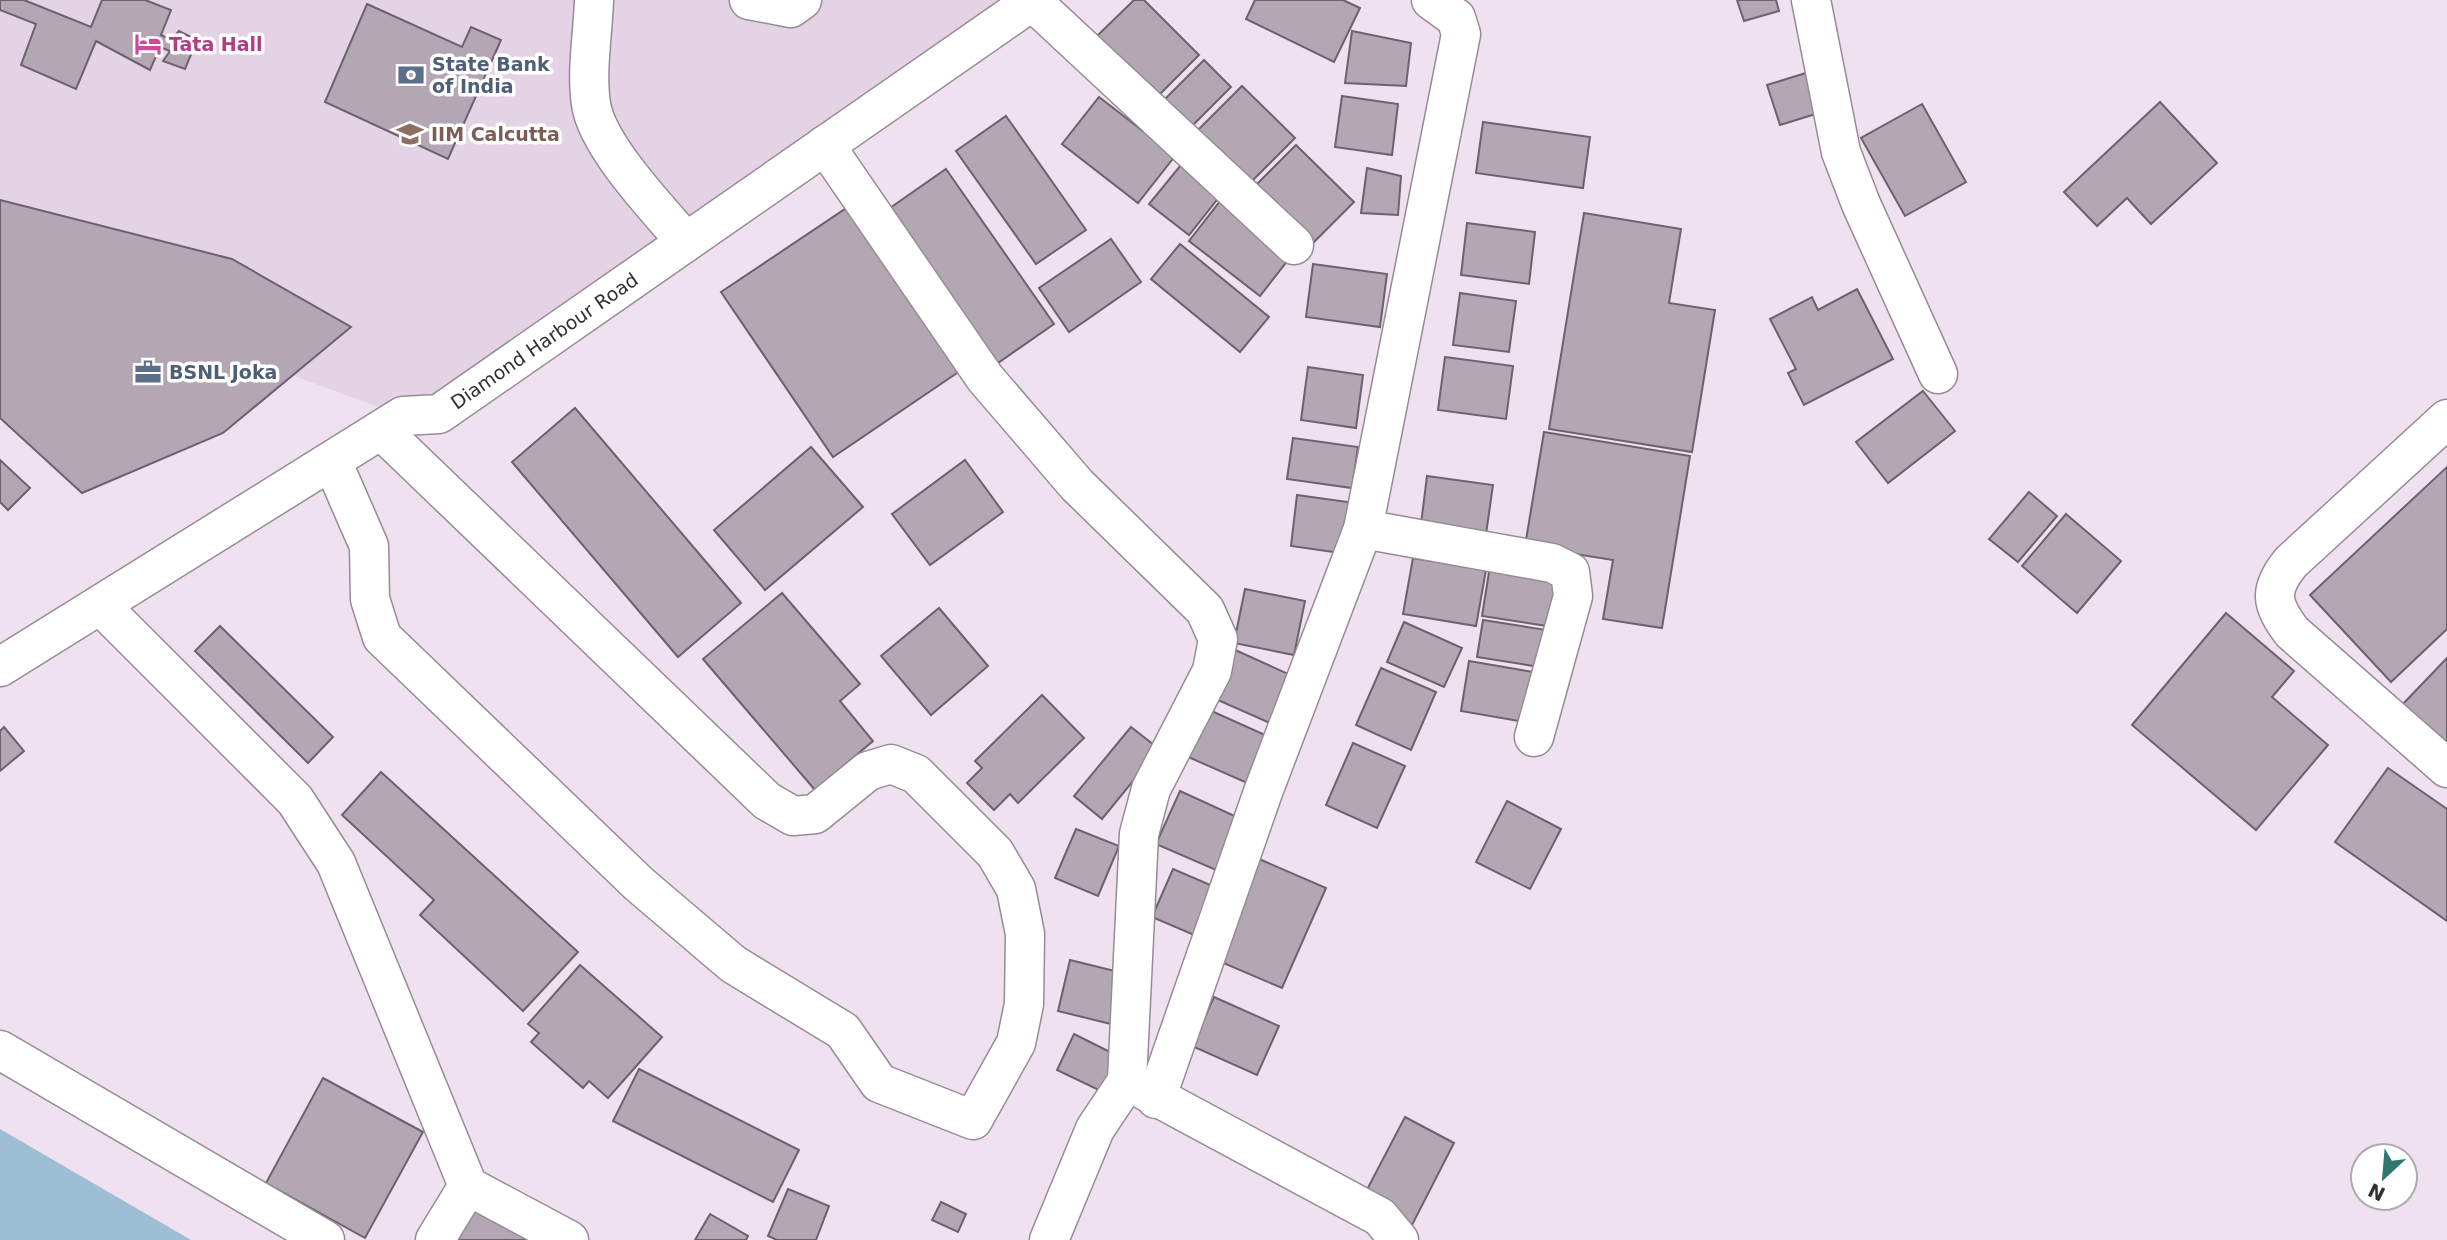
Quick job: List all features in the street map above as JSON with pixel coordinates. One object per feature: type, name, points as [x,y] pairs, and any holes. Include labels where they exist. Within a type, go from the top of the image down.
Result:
[{"type":"main road","points":[[594,0],[591,105],[605,139],[639,187],[686,242]]},
{"type":"main road","points":[[749,0],[792,8],[802,0]]},
{"type":"main road","points":[[1049,1240],[1095,1129],[1142,1090],[1263,792],[1363,529],[1461,34],[1456,18],[1431,0]]},
{"type":"main road","points":[[1811,0],[1841,152],[1861,204],[1938,374]]},
{"type":"main road","points":[[1033,1],[1294,245]]},
{"type":"main road","name":"Diamond Harbour Road","points":[[0,667],[403,416],[439,414],[1033,1]]},
{"type":"main road","points":[[825,145],[985,379],[1077,485],[1205,610],[1218,639],[1212,671],[1151,789],[1139,834],[1142,1090]]},
{"type":"main road","points":[[2447,419],[2291,562],[2276,584],[2274,598],[2279,614],[2292,632],[2447,768]]},
{"type":"main road","points":[[332,461],[369,546],[370,598],[382,637],[639,884],[733,964],[843,1031],[879,1083],[974,1120],[1016,1042],[1024,1004],[1024,934],[1016,889],[995,853],[916,774],[891,764],[868,771],[815,814],[793,816],[768,801],[381,429]]},
{"type":"main road","points":[[1363,529],[1552,563],[1570,572],[1573,596],[1534,737]]},
{"type":"main road","points":[[100,605],[295,800],[318,832],[336,863],[468,1186],[569,1240]]},
{"type":"main road","points":[[0,1050],[326,1240]]},
{"type":"main road","points":[[1142,1090],[1380,1217],[1395,1231],[1399,1240]]},
{"type":"main road","points":[[435,1240],[468,1186]]},
{"type":"shaded area","name":"IIM Calcutta","points":[[0,0],[1017,0],[403,416],[0,268]]},
{"type":"water","points":[[0,1129],[191,1240],[0,1240]]},
{"type":"building","name":"Tata Hall","points":[[0,0],[24,0],[91,27],[102,0],[145,0],[171,10],[161,35],[171,40],[179,31],[197,40],[185,69],[163,61],[170,51],[160,47],[150,70],[96,41],[76,89],[21,65],[36,24],[0,10]]},
{"type":"building","points":[[1134,0],[1144,0],[1199,55],[1156,98],[1095,38]]},
{"type":"building","points":[[1255,0],[1343,0],[1360,8],[1334,62],[1246,19]]},
{"type":"building","points":[[1737,0],[1776,0],[1779,11],[1744,21]]},
{"type":"building","name":"State Bank of India","points":[[367,4],[462,47],[471,27],[501,40],[448,159],[325,102]]},
{"type":"building","points":[[1352,31],[1411,43],[1406,86],[1345,83]]},
{"type":"building","points":[[1204,60],[1231,87],[1189,129],[1162,102]]},
{"type":"building","points":[[1809,72],[1822,112],[1780,125],[1767,85]]},
{"type":"building","points":[[1242,86],[1295,138],[1247,186],[1194,134]]},
{"type":"building","points":[[1342,96],[1398,104],[1392,155],[1335,147]]},
{"type":"building","points":[[1099,97],[1175,156],[1138,203],[1062,144]]},
{"type":"building","points":[[2160,102],[2217,163],[2151,224],[2127,198],[2097,226],[2064,192]]},
{"type":"building","points":[[1922,104],[1966,182],[1905,216],[1861,138]]},
{"type":"building","points":[[1006,116],[1086,230],[1036,264],[956,151]]},
{"type":"building","points":[[1483,122],[1590,137],[1583,188],[1476,173]]},
{"type":"building","points":[[1296,145],[1354,202],[1313,243],[1255,186]]},
{"type":"building","points":[[1181,165],[1220,196],[1189,235],[1149,204]]},
{"type":"building","points":[[1367,168],[1401,176],[1398,215],[1361,213]]},
{"type":"building","points":[[946,169],[1054,324],[998,363],[890,208]]},
{"type":"building","name":"BSNL Joka","points":[[0,200],[232,259],[351,327],[223,433],[82,493],[0,418]]},
{"type":"building","points":[[1221,200],[1292,255],[1260,296],[1189,241]]},
{"type":"building","points":[[848,207],[960,371],[833,457],[721,292]]},
{"type":"building","points":[[1584,213],[1681,229],[1669,303],[1715,310],[1692,452],[1549,429]]},
{"type":"building","points":[[1467,223],[1535,232],[1529,284],[1461,275]]},
{"type":"building","points":[[1111,239],[1141,282],[1069,332],[1039,288]]},
{"type":"building","points":[[1180,244],[1269,317],[1240,352],[1151,279]]},
{"type":"building","points":[[1313,264],[1387,274],[1380,327],[1306,317]]},
{"type":"building","points":[[1857,289],[1893,359],[1804,405],[1788,373],[1796,369],[1770,319],[1812,297],[1818,310]]},
{"type":"building","points":[[1460,293],[1516,301],[1509,352],[1453,345]]},
{"type":"building","points":[[1445,357],[1513,366],[1506,419],[1438,410]]},
{"type":"building","points":[[1308,367],[1363,375],[1356,428],[1301,420]]},
{"type":"building","points":[[1923,391],[1955,431],[1888,483],[1856,442]]},
{"type":"building","points":[[575,408],[741,603],[678,657],[512,462]]},
{"type":"building","points":[[1544,432],[1690,456],[1662,628],[1603,619],[1613,560],[1525,546]]},
{"type":"building","points":[[1293,438],[1358,447],[1352,488],[1287,479]]},
{"type":"building","points":[[811,447],[863,507],[765,590],[714,530]]},
{"type":"building","points":[[0,460],[30,488],[8,510],[0,502]]},
{"type":"building","points":[[965,460],[1003,512],[930,565],[892,514]]},
{"type":"building","points":[[2447,467],[2447,629],[2391,682],[2310,595]]},
{"type":"building","points":[[1427,476],[1493,485],[1485,541],[1420,532]]},
{"type":"building","points":[[2029,492],[2057,516],[2018,562],[1989,539]]},
{"type":"building","points":[[1297,495],[1355,503],[1348,554],[1291,546]]},
{"type":"building","points":[[2066,514],[2121,561],[2077,613],[2022,566]]},
{"type":"building","points":[[1413,558],[1486,570],[1476,626],[1403,614]]},
{"type":"building","points":[[1490,566],[1562,578],[1554,627],[1482,616]]},
{"type":"building","points":[[1245,589],[1305,601],[1294,655],[1234,643]]},
{"type":"building","points":[[782,593],[860,684],[840,701],[873,741],[815,790],[703,659]]},
{"type":"building","points":[[939,608],[988,666],[931,715],[881,656]]},
{"type":"building","points":[[2226,613],[2294,671],[2272,697],[2328,745],[2256,830],[2132,725]]},
{"type":"building","points":[[1483,620],[1552,631],[1546,668],[1477,657]]},
{"type":"building","points":[[1404,622],[1462,648],[1444,687],[1387,662]]},
{"type":"building","points":[[220,626],[333,737],[308,763],[195,651]]},
{"type":"building","points":[[1233,649],[1297,678],[1277,726],[1211,697]]},
{"type":"building","points":[[2447,658],[2447,744],[2401,706]]},
{"type":"building","points":[[1469,661],[1539,673],[1531,723],[1461,711]]},
{"type":"building","points":[[1381,668],[1436,692],[1411,750],[1356,725]]},
{"type":"building","points":[[1042,695],[1084,738],[1018,803],[1010,794],[994,810],[967,783],[982,768],[975,761]]},
{"type":"building","points":[[1207,709],[1274,739],[1254,786],[1186,756]]},
{"type":"building","points":[[4,727],[24,751],[0,771],[0,731]]},
{"type":"building","points":[[1131,727],[1159,749],[1102,819],[1074,796]]},
{"type":"building","points":[[1353,743],[1405,766],[1377,828],[1326,805]]},
{"type":"building","points":[[2388,768],[2447,809],[2447,921],[2335,842]]},
{"type":"building","points":[[381,772],[578,952],[523,1011],[420,915],[434,900],[342,815]]},
{"type":"building","points":[[1180,791],[1239,818],[1216,870],[1156,844]]},
{"type":"building","points":[[1507,801],[1561,829],[1530,889],[1476,862]]},
{"type":"building","points":[[1076,829],[1119,846],[1098,896],[1055,878]]},
{"type":"building","points":[[1259,859],[1326,888],[1282,988],[1214,959]]},
{"type":"building","points":[[1173,869],[1215,887],[1194,935],[1152,917]]},
{"type":"building","points":[[1070,960],[1131,975],[1119,1026],[1058,1011]]},
{"type":"building","points":[[580,965],[662,1037],[608,1098],[589,1081],[583,1088],[531,1042],[539,1033],[528,1024]]},
{"type":"building","points":[[1214,997],[1279,1026],[1257,1075],[1192,1046]]},
{"type":"building","points":[[1074,1034],[1124,1059],[1107,1094],[1057,1070]]},
{"type":"building","points":[[639,1069],[799,1150],[773,1202],[613,1121]]},
{"type":"building","points":[[323,1078],[423,1132],[365,1238],[266,1183]]},
{"type":"building","points":[[1405,1117],[1454,1143],[1412,1225],[1362,1199]]},
{"type":"building","points":[[788,1189],[829,1206],[816,1240],[777,1240],[768,1236]]},
{"type":"building","points":[[941,1202],[966,1214],[958,1232],[932,1220]]},
{"type":"building","points":[[473,1203],[547,1240],[455,1240]]},
{"type":"building","points":[[710,1214],[748,1236],[746,1240],[695,1240]]},
{"type":"place","name":"Tata Hall","points":[[148,44]]},
{"type":"place","name":"State Bank of India","points":[[411,75]]},
{"type":"place","name":"IIM Calcutta","points":[[410,134]]},
{"type":"place","name":"BSNL Joka","points":[[148,372]]}]
